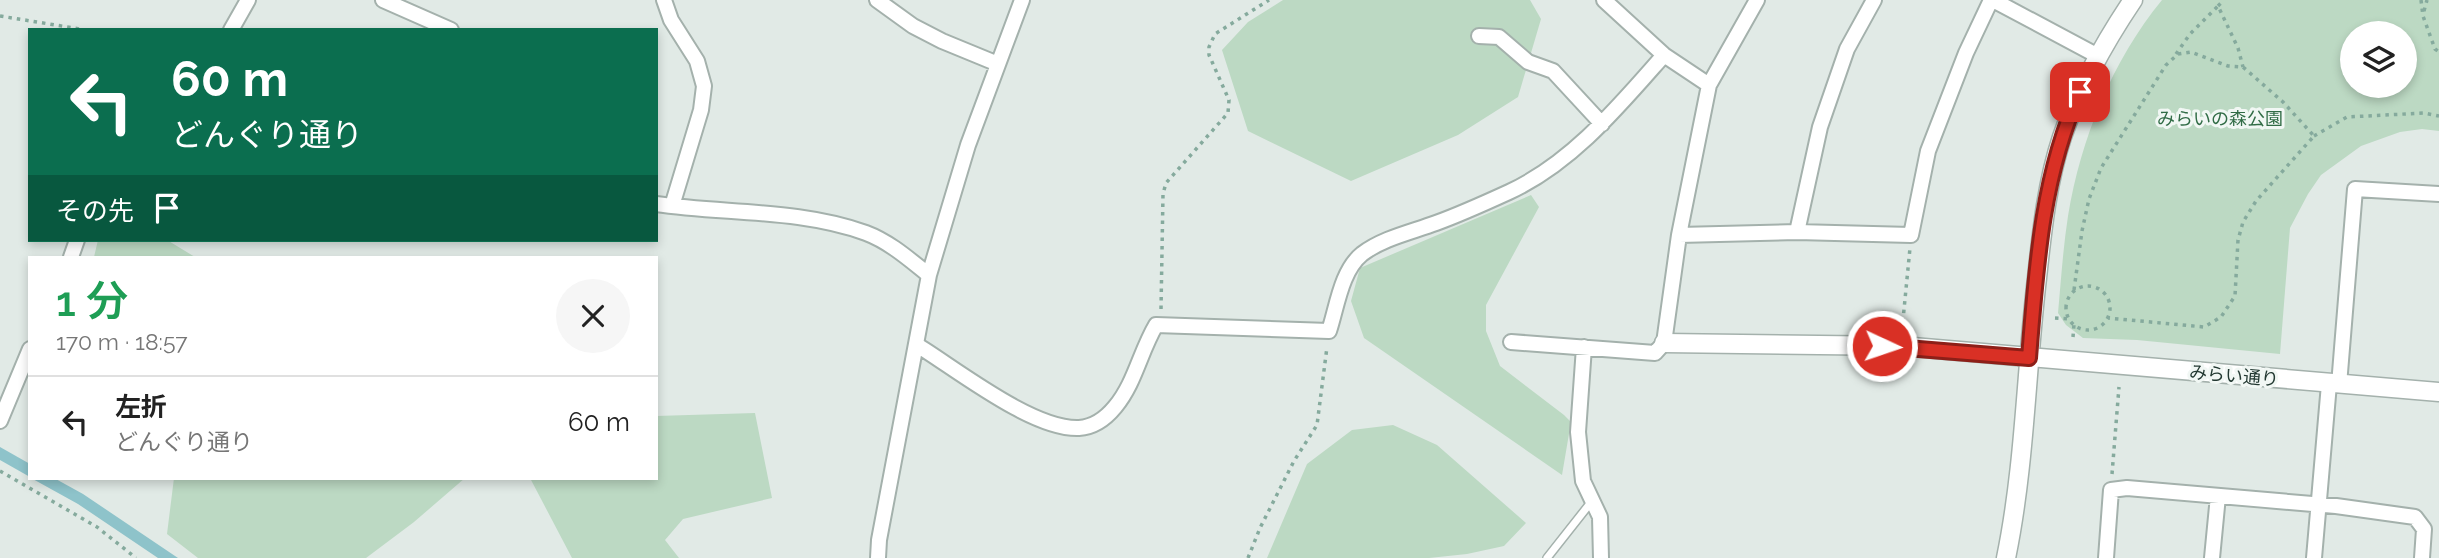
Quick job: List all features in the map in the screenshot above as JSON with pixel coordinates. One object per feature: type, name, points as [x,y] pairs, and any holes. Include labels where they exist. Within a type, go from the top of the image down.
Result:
[{"type":"street","points":[[232,28],[248,0]]},
{"type":"street","points":[[383,0],[447,28]]},
{"type":"street","points":[[664,0],[671,20],[697,61],[704,86],[701,110],[672,206]]},
{"type":"street","points":[[877,0],[922,31],[998,64]]},
{"type":"street","points":[[878,558],[879,540],[929,275],[968,145],[1022,0]]},
{"type":"street","points":[[1604,0],[1664,55],[1709,85]]},
{"type":"street","points":[[1511,342],[1655,353],[1664,343],[1679,235],[1709,85],[1757,0]]},
{"type":"street","points":[[1797,232],[1820,127],[1847,49],[1874,0]]},
{"type":"street","points":[[1679,235],[1797,232],[1911,235],[1928,151],[1966,53],[1992,0],[2098,56]]},
{"type":"street","points":[[2006,558],[2018,489],[2042,229],[2053,169],[2073,107],[2098,56],[2133,0]]},
{"type":"street","points":[[1479,36],[1499,37],[1528,62],[1553,71],[1602,124]]},
{"type":"street","points":[[917,345],[1024,413],[1054,424],[1079,428],[1099,423],[1115,407],[1129,386],[1156,325],[1329,331],[1349,268],[1362,255],[1382,243],[1455,216],[1513,190],[1554,163],[1602,124],[1664,55]]},
{"type":"street","points":[[2314,558],[2355,189],[2439,194]]},
{"type":"street","points":[[658,204],[811,220],[867,234],[901,252],[929,275]]},
{"type":"street","name":"みらい通り","points":[[1664,343],[1901,346],[2439,392]]},
{"type":"street","points":[[1584,347],[1578,432],[1583,481],[1600,517],[1601,558]]},
{"type":"street","points":[[0,421],[28,354]]},
{"type":"street","points":[[2106,558],[2111,490],[2127,488],[2318,505],[2415,517],[2424,529],[2421,558]]},
{"type":"street","points":[[2212,558],[2218,496]]},
{"type":"lane","points":[[1547,558],[1592,501]]},
{"type":"path","points":[[1161,326],[1163,194],[1166,183],[1228,113],[1229,100],[1209,55],[1209,47],[1215,34],[1269,0]]},
{"type":"path","points":[[2172,60],[2190,34],[2224,0]]},
{"type":"path","points":[[2421,0],[2423,16],[2435,49],[2439,51]]},
{"type":"path","points":[[2423,16],[2427,0]]},
{"type":"path","points":[[2218,6],[2238,48],[2243,67]]},
{"type":"path","points":[[0,16],[74,28]]},
{"type":"path","points":[[2074,290],[2088,285],[2102,290],[2110,303],[2108,318],[2098,328],[2084,329],[2074,324],[2066,303],[2074,290],[2089,199],[2101,168],[2166,65],[2178,54],[2190,52],[2228,65],[2243,67],[2283,102],[2314,136]]},
{"type":"path","points":[[2108,318],[2204,327],[2221,317],[2235,296],[2238,240],[2243,222],[2256,201],[2314,136],[2347,117],[2424,113],[2439,116]]},
{"type":"path","points":[[1902,330],[1911,235]]},
{"type":"path","points":[[2055,318],[2070,319]]},
{"type":"path","points":[[2073,337],[2074,324]]},
{"type":"path","points":[[1248,558],[1294,461],[1317,425],[1329,331]]},
{"type":"path","points":[[2111,490],[2119,387]]},
{"type":"path","points":[[0,471],[97,527],[136,558]]},
{"type":"green space","points":[[1283,0],[1530,0],[1541,19],[1518,97],[1458,135],[1351,181],[1248,131],[1222,50],[1248,22]]},
{"type":"green space","name":"みらいの森公園","points":[[2162,0],[2439,0],[2439,131],[2422,129],[2400,132],[2361,146],[2321,175],[2290,228],[2280,354],[2137,340],[2083,338],[2066,325],[2058,313],[2068,216],[2081,158],[2101,102],[2128,49]]},
{"type":"green space","points":[[1531,195],[1539,207],[1486,305],[1486,331],[1500,366],[1571,422],[1562,475],[1364,338],[1351,301],[1360,268]]},
{"type":"green space","points":[[98,242],[170,242],[193,256],[94,256]]},
{"type":"green space","points":[[755,413],[772,498],[683,519],[665,540],[679,558],[572,558],[531,480],[658,480],[658,416]]},
{"type":"green space","points":[[1393,425],[1437,445],[1526,523],[1504,546],[1467,554],[1429,558],[1267,558],[1307,464],[1352,430]]},
{"type":"green space","points":[[174,480],[463,480],[414,522],[366,558],[198,558],[167,534]]},
{"type":"water","points":[[0,447],[28,463],[28,476],[0,460]]},
{"type":"water","points":[[35,480],[58,480],[178,558],[158,558],[78,504]]},
{"type":"route","points":[[1882,346],[2029,358],[2042,229],[2053,169],[2080,92]]}]
